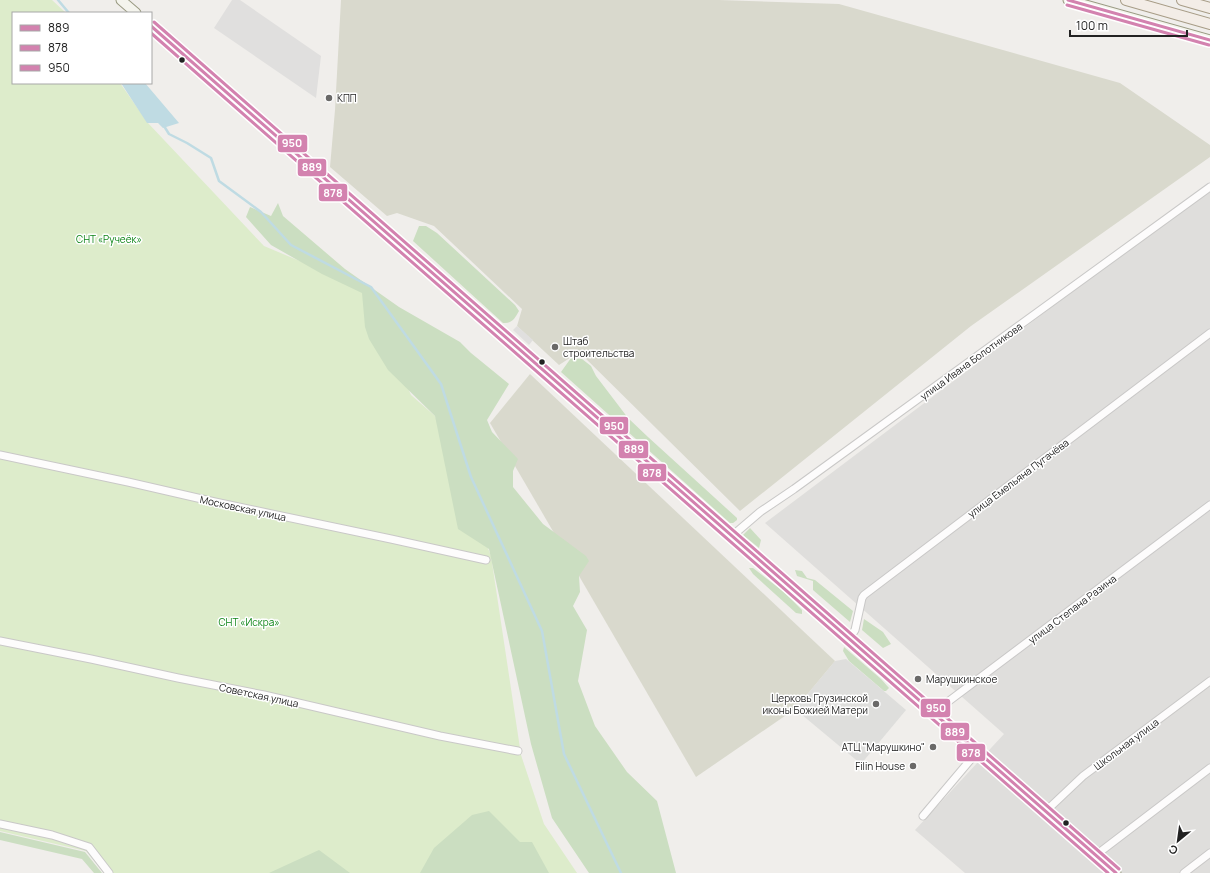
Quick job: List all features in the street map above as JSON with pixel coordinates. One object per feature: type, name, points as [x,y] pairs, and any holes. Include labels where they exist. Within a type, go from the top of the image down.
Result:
[{"type":"main road","points":[[1126,0],[1210,24]]},
{"type":"main road","points":[[1182,0],[1210,8]]},
{"type":"street","points":[[121,0],[135,12]]},
{"type":"street","points":[[1068,0],[1210,40]]},
{"type":"street","points":[[152,27],[1116,873]]},
{"type":"street","name":"улица Ивана Болотникова","points":[[732,536],[760,512],[794,489],[1210,187]]},
{"type":"street","name":"улица Емельяна Пугачёва","points":[[849,639],[855,630],[864,595],[1210,333]]},
{"type":"street","name":"Московская улица","points":[[0,454],[222,504],[486,560]]},
{"type":"street","name":"улица Степана Разина","points":[[933,713],[1210,505]]},
{"type":"street","name":"Советская улица","points":[[0,641],[264,695],[440,736],[518,751]]},
{"type":"street","name":"Школьная улица","points":[[1046,811],[1084,776],[1210,681]]},
{"type":"street","points":[[923,816],[977,752]]},
{"type":"street","points":[[1096,855],[1210,768]]},
{"type":"street","points":[[0,824],[52,834],[89,847],[109,873]]},
{"type":"street","points":[[1184,873],[1210,853]]},
{"type":"shaded area","points":[[232,0],[240,0],[321,56],[316,98],[214,28]]},
{"type":"shaded area","points":[[341,0],[719,0],[839,4],[1120,83],[1210,145],[1210,157],[971,326],[740,511],[579,352],[559,365],[517,326],[522,309],[434,226],[397,213],[387,216],[330,167],[335,110]]},
{"type":"shaded area","points":[[1210,188],[1210,873],[965,873],[915,830],[1004,734],[765,523]]},
{"type":"shaded area","points":[[517,326],[533,340],[529,345],[513,330]]},
{"type":"shaded area","points":[[530,374],[835,661],[795,709],[696,777],[490,423]]},
{"type":"shaded area","points":[[846,659],[906,710],[861,764],[795,709],[835,661]]},
{"type":"green space","name":"СНТ «Искра»","points":[[0,0],[52,0],[65,12],[12,12],[12,84],[121,84],[148,123],[264,246],[326,272],[364,291],[411,395],[435,416],[491,556],[521,755],[544,824],[577,873],[104,873],[86,851],[0,831]]},
{"type":"green space","points":[[278,203],[283,216],[345,269],[399,307],[460,342],[509,384],[487,420],[492,432],[518,459],[513,471],[513,487],[543,524],[586,556],[589,561],[579,576],[580,592],[573,606],[587,630],[578,681],[595,726],[627,772],[657,801],[676,873],[589,873],[552,818],[531,744],[489,549],[458,529],[435,416],[388,370],[369,339],[365,327],[362,293],[322,274],[271,245],[246,217],[250,207],[271,216]]},
{"type":"green space","points":[[419,226],[426,226],[437,233],[515,305],[519,311],[513,320],[509,323],[503,323],[413,241]]},
{"type":"green space","points":[[571,358],[582,359],[591,366],[596,376],[628,418],[737,518],[737,520],[730,523],[561,372]]},
{"type":"green space","points":[[750,528],[761,540],[759,548],[743,535]]},
{"type":"green space","points":[[749,568],[753,568],[784,592],[802,610],[802,614],[796,613],[753,574]]},
{"type":"green space","points":[[795,570],[802,571],[807,578],[815,580],[853,611],[850,622],[813,590],[813,581],[797,576]]},
{"type":"green space","points":[[864,619],[883,632],[891,644],[883,648],[862,630]]},
{"type":"green space","points":[[844,647],[881,679],[889,688],[884,691],[849,661],[843,651]]},
{"type":"green space","points":[[489,811],[520,842],[532,842],[549,873],[420,873],[434,848],[472,815]]},
{"type":"green space","points":[[0,832],[85,852],[102,873],[94,873],[82,859],[0,840]]},
{"type":"green space","points":[[319,850],[350,873],[269,873]]},
{"type":"water","points":[[122,84],[146,84],[179,123],[163,128],[158,123],[147,123]]},
{"type":"waterway","points":[[58,0],[68,12]]},
{"type":"waterway","points":[[164,126],[169,134],[211,158],[219,181],[261,212],[291,245],[371,287],[441,384],[471,477],[542,631],[564,754],[621,873]]},
{"type":"transit line","points":[[1068,0],[1210,40]]},
{"type":"transit line","points":[[1067,5],[1209,45]]},
{"type":"transit line","name":"950","points":[[154,22],[1119,869]]},
{"type":"transit line","name":"889","points":[[152,27],[1116,873]]},
{"type":"transit line","name":"878","points":[[152,34],[1108,873]]},
{"type":"place","name":"КПП","points":[[329,98]]},
{"type":"place","name":"Штаб строительства","points":[[555,347]]},
{"type":"place","name":"Марушкинское","points":[[918,679]]},
{"type":"place","name":"Церковь Грузинской иконы Божией Матери","points":[[876,704]]},
{"type":"place","name":"АТЦ \"Марушкино\"","points":[[933,747]]},
{"type":"place","name":"Filin House","points":[[913,766]]},
{"type":"park label","name":"СНТ «Ручеёк»","points":[[109,239]]}]
